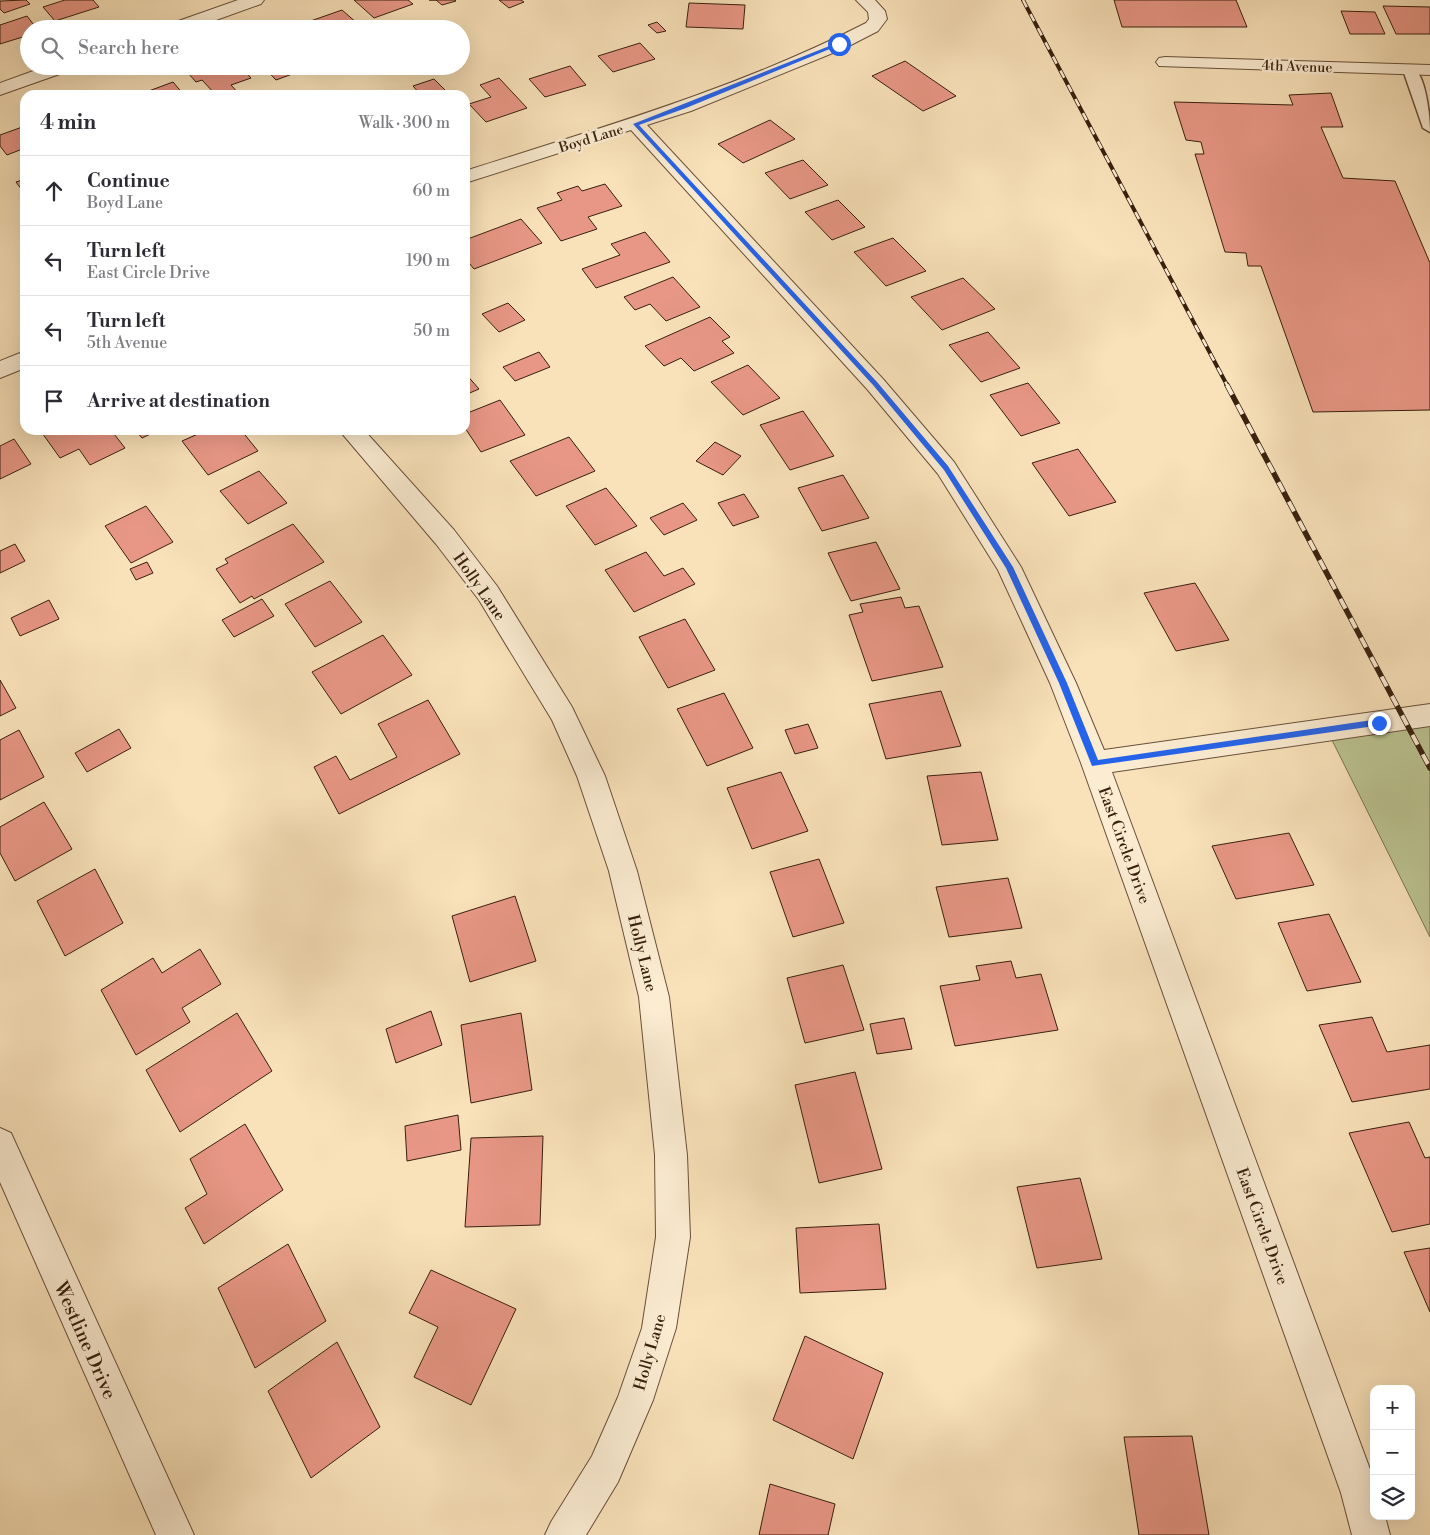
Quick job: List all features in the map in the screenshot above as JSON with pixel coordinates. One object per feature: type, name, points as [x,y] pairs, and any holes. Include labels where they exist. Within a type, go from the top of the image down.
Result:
[{"type":"street","points":[[198,20],[255,0]]},
{"type":"street","name":"Boyd Lane","points":[[470,176],[684,107],[839,44],[872,27],[878,19],[876,11],[865,0]]},
{"type":"street","name":"4th Avenue","points":[[1165,62],[1430,70]]},
{"type":"street","points":[[0,89],[40,75]]},
{"type":"street","name":"East Circle Drive","points":[[636,124],[875,384],[946,468],[1009,567],[1063,683],[1095,764],[1360,1493],[1371,1535]]},
{"type":"street","points":[[0,370],[20,361]]},
{"type":"street","name":"Holly Lane","points":[[355,435],[445,538],[488,594],[563,715],[591,776],[623,871],[654,997],[671,1155],[673,1228],[659,1328],[635,1400],[605,1469],[564,1535]]},
{"type":"street","points":[[1095,764],[1430,715]]},
{"type":"street","name":"Westline Drive","points":[[0,1144],[174,1535]]},
{"type":"lane","points":[[1410,70],[1430,128]]},
{"type":"green space","points":[[1430,714],[1430,937],[1327,730]]},
{"type":"building","points":[[26,0],[30,4],[4,13],[0,9],[0,1]]},
{"type":"building","points":[[65,0],[93,0],[99,7],[54,20],[43,7]]},
{"type":"building","points":[[354,0],[408,0],[413,4],[374,18]]},
{"type":"building","points":[[436,0],[455,0],[456,1],[442,5]]},
{"type":"building","points":[[499,0],[521,0],[524,2],[509,8]]},
{"type":"building","points":[[1114,0],[1236,0],[1247,27],[1122,27]]},
{"type":"building","points":[[689,3],[745,5],[743,29],[686,27]]},
{"type":"building","points":[[1383,6],[1430,7],[1430,34],[1396,34]]},
{"type":"building","points":[[342,10],[353,20],[313,20]]},
{"type":"building","points":[[1341,11],[1375,12],[1385,34],[1350,34]]},
{"type":"building","points":[[27,16],[30,20],[20,20],[20,38],[0,44],[0,25]]},
{"type":"building","points":[[657,22],[666,31],[657,33],[648,25]]},
{"type":"building","points":[[640,43],[655,59],[613,72],[598,56]]},
{"type":"building","points":[[905,61],[956,96],[923,111],[872,76]]},
{"type":"building","points":[[570,66],[586,85],[545,97],[529,79]]},
{"type":"building","points":[[190,75],[248,75],[251,78],[231,85],[236,90],[211,90],[202,80],[196,82]]},
{"type":"building","points":[[271,75],[290,75],[276,80]]},
{"type":"building","points":[[499,78],[527,108],[486,122],[470,105],[491,97],[480,85]]},
{"type":"building","points":[[434,79],[445,90],[417,90],[413,86]]},
{"type":"building","points":[[173,82],[180,90],[151,90]]},
{"type":"building","points":[[1331,93],[1343,127],[1321,127],[1343,178],[1395,181],[1430,263],[1430,410],[1313,412],[1261,266],[1248,266],[1246,253],[1225,252],[1195,154],[1204,154],[1201,142],[1186,140],[1174,102],[1293,105],[1289,95]]},
{"type":"building","points":[[770,120],[795,139],[743,163],[718,144]]},
{"type":"building","points":[[20,128],[20,150],[7,155],[0,146],[0,135]]},
{"type":"building","points":[[803,160],[828,185],[790,199],[765,173]]},
{"type":"building","points":[[605,184],[622,206],[588,217],[597,229],[561,241],[537,208],[562,200],[557,193],[578,186],[582,191]]},
{"type":"building","points":[[838,200],[865,227],[832,240],[805,212]]},
{"type":"building","points":[[521,219],[542,243],[474,269],[470,264],[470,238]]},
{"type":"building","points":[[645,232],[670,262],[596,288],[582,269],[620,255],[611,244]]},
{"type":"building","points":[[893,238],[926,271],[886,286],[854,252]]},
{"type":"building","points":[[673,277],[700,307],[666,321],[650,304],[635,310],[624,297]]},
{"type":"building","points":[[963,278],[995,309],[942,330],[911,297]]},
{"type":"building","points":[[508,303],[525,320],[499,332],[482,314]]},
{"type":"building","points":[[710,317],[730,337],[722,341],[734,353],[694,371],[681,358],[664,366],[645,346]]},
{"type":"building","points":[[988,332],[1020,368],[981,382],[949,345]]},
{"type":"building","points":[[539,352],[550,367],[515,381],[503,367]]},
{"type":"building","points":[[748,365],[780,398],[743,415],[711,382]]},
{"type":"building","points":[[470,379],[479,389],[470,393]]},
{"type":"building","points":[[1028,383],[1060,423],[1021,436],[990,395]]},
{"type":"building","points":[[500,400],[525,435],[481,452],[470,435],[470,412]]},
{"type":"building","points":[[803,411],[834,456],[790,470],[760,425]]},
{"type":"building","points":[[44,435],[115,435],[125,448],[90,465],[79,449],[60,458]]},
{"type":"building","points":[[196,435],[245,435],[258,451],[208,475],[182,441]]},
{"type":"building","points":[[569,437],[595,471],[536,496],[510,461]]},
{"type":"building","points":[[14,439],[31,464],[0,479],[0,446]]},
{"type":"building","points":[[715,442],[741,456],[723,475],[696,461]]},
{"type":"building","points":[[1078,449],[1116,502],[1069,516],[1032,463]]},
{"type":"building","points":[[259,471],[287,503],[248,524],[220,491]]},
{"type":"building","points":[[843,475],[869,518],[822,531],[798,488]]},
{"type":"building","points":[[606,488],[637,526],[595,545],[566,506]]},
{"type":"building","points":[[744,494],[759,517],[733,526],[718,503]]},
{"type":"building","points":[[683,503],[697,520],[664,535],[650,518]]},
{"type":"building","points":[[146,506],[173,542],[131,563],[105,526]]},
{"type":"building","points":[[293,524],[324,562],[254,599],[252,596],[240,603],[216,569],[228,563],[225,559]]},
{"type":"building","points":[[876,542],[900,589],[851,601],[828,553]]},
{"type":"building","points":[[15,544],[25,561],[0,573],[0,551]]},
{"type":"building","points":[[646,552],[664,576],[683,568],[695,584],[634,612],[605,570]]},
{"type":"building","points":[[147,562],[153,573],[136,580],[130,569]]},
{"type":"building","points":[[330,581],[362,622],[315,647],[285,604]]},
{"type":"building","points":[[1195,583],[1229,640],[1176,651],[1144,593]]},
{"type":"building","points":[[901,597],[905,608],[919,606],[943,667],[872,681],[849,615],[863,612],[860,604]]},
{"type":"building","points":[[262,599],[274,616],[234,637],[222,620]]},
{"type":"building","points":[[49,600],[59,619],[20,636],[11,618]]},
{"type":"building","points":[[685,619],[715,670],[668,688],[639,637]]},
{"type":"building","points":[[383,635],[412,675],[341,714],[312,672]]},
{"type":"building","points":[[0,680],[16,708],[0,716]]},
{"type":"building","points":[[941,691],[961,746],[886,759],[869,704]]},
{"type":"building","points":[[724,693],[753,748],[707,766],[677,709]]},
{"type":"building","points":[[428,700],[460,754],[339,814],[314,767],[336,756],[350,780],[397,757],[378,724]]},
{"type":"building","points":[[808,724],[818,748],[795,754],[785,730]]},
{"type":"building","points":[[119,729],[131,748],[87,772],[75,753]]},
{"type":"building","points":[[19,730],[44,777],[0,800],[0,740]]},
{"type":"building","points":[[781,772],[808,831],[752,849],[727,788]]},
{"type":"building","points":[[981,772],[998,840],[942,845],[927,776]]},
{"type":"building","points":[[44,802],[72,849],[15,881],[0,853],[0,827]]},
{"type":"building","points":[[1289,833],[1314,885],[1236,899],[1212,846]]},
{"type":"building","points":[[819,859],[844,923],[793,937],[770,872]]},
{"type":"building","points":[[95,869],[123,923],[65,956],[37,901]]},
{"type":"building","points":[[1008,878],[1022,928],[949,937],[936,887]]},
{"type":"building","points":[[515,896],[536,961],[470,982],[452,916]]},
{"type":"building","points":[[1329,914],[1361,982],[1307,991],[1278,923]]},
{"type":"building","points":[[200,949],[221,984],[182,1008],[190,1022],[136,1055],[101,990],[153,958],[162,973]]},
{"type":"building","points":[[1011,961],[1016,978],[1041,974],[1058,1030],[955,1046],[940,986],[980,980],[976,966]]},
{"type":"building","points":[[843,965],[864,1030],[805,1043],[787,978]]},
{"type":"building","points":[[431,1011],[442,1045],[396,1063],[386,1029]]},
{"type":"building","points":[[237,1013],[272,1071],[180,1132],[146,1070]]},
{"type":"building","points":[[521,1013],[532,1090],[471,1103],[461,1025]]},
{"type":"building","points":[[1372,1017],[1387,1052],[1430,1045],[1430,1089],[1352,1102],[1319,1025]]},
{"type":"building","points":[[904,1018],[912,1049],[877,1054],[870,1024]]},
{"type":"building","points":[[855,1072],[882,1169],[819,1183],[795,1085]]},
{"type":"building","points":[[458,1115],[461,1150],[407,1161],[405,1126]]},
{"type":"building","points":[[1409,1122],[1425,1158],[1430,1157],[1430,1224],[1392,1232],[1349,1133]]},
{"type":"building","points":[[245,1124],[283,1190],[204,1244],[185,1208],[207,1194],[190,1159]]},
{"type":"building","points":[[543,1136],[540,1225],[465,1227],[471,1138]]},
{"type":"building","points":[[1080,1178],[1102,1259],[1037,1268],[1017,1187]]},
{"type":"building","points":[[879,1224],[886,1289],[800,1293],[796,1228]]},
{"type":"building","points":[[288,1244],[326,1321],[255,1368],[218,1288]]},
{"type":"building","points":[[1430,1248],[1430,1312],[1404,1252]]},
{"type":"building","points":[[431,1270],[516,1309],[471,1405],[414,1377],[438,1327],[409,1313]]},
{"type":"building","points":[[805,1336],[883,1373],[853,1459],[773,1420]]},
{"type":"building","points":[[337,1342],[380,1427],[311,1478],[268,1391]]},
{"type":"building","points":[[1192,1436],[1209,1535],[1139,1535],[1124,1437]]},
{"type":"building","points":[[770,1484],[835,1504],[828,1535],[759,1535]]},
{"type":"railway","points":[[1023,0],[1228,387]]},
{"type":"railway","points":[[1227,385],[1430,768]]},
{"type":"route","points":[[839,44],[684,107],[636,124],[875,384],[933,450],[946,468],[1009,567],[1063,683],[1095,764],[1379,723]]}]
